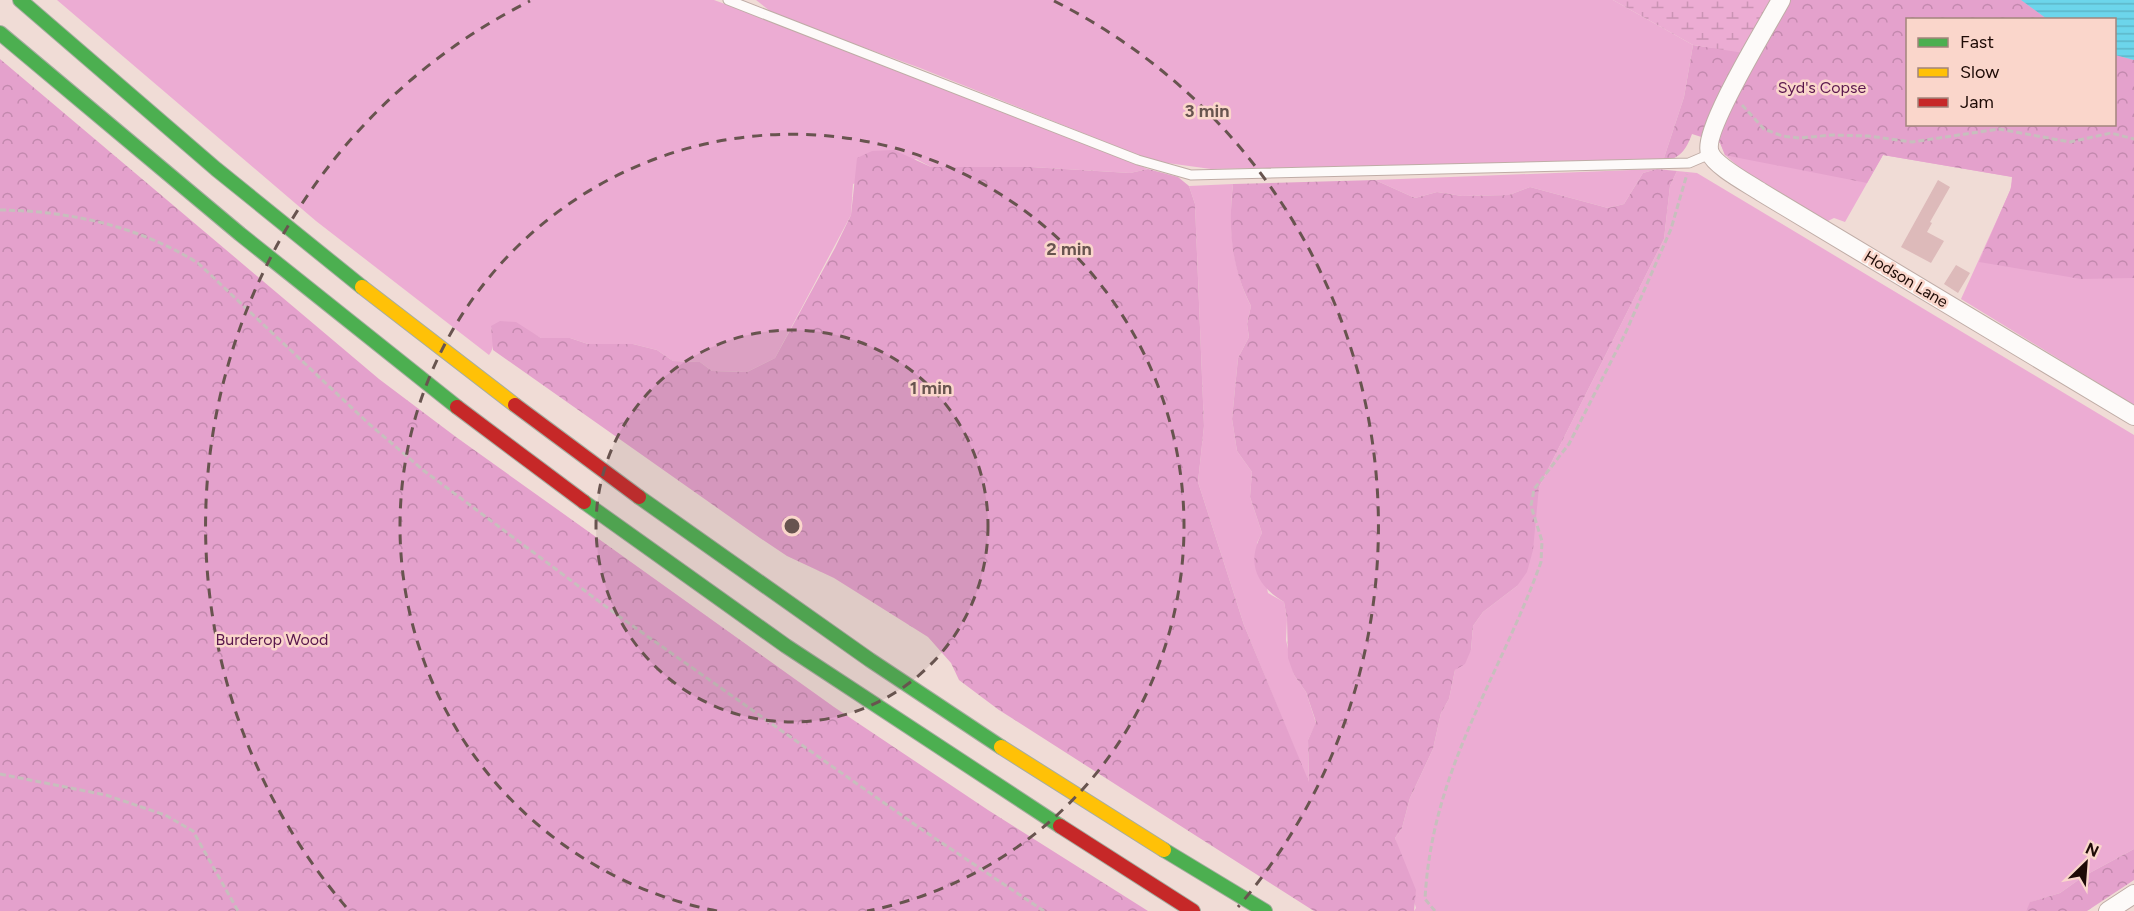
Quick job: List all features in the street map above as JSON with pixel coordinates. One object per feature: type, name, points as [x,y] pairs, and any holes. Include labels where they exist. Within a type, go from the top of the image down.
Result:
[{"type":"highway","points":[[20,0],[242,190],[394,312],[664,513],[805,614],[964,722],[1265,911]]},
{"type":"highway","points":[[0,33],[220,220],[402,365],[651,552],[969,771],[1193,911]]},
{"type":"street","points":[[1710,154],[1708,147],[1714,122],[1781,0]]},
{"type":"street","name":"Hodson Lane","points":[[1710,154],[1761,192],[2134,416]]},
{"type":"street","points":[[2108,911],[2134,894]]},
{"type":"lane","points":[[728,0],[1138,160],[1191,175],[1689,163],[1710,154]]},
{"type":"path","points":[[1739,102],[1764,129],[1791,137],[1868,136],[1912,142],[1999,129],[2070,142],[2111,133],[2134,139]]},
{"type":"path","points":[[1435,911],[1425,899],[1427,861],[1450,769],[1541,562],[1542,540],[1531,506],[1534,489],[1569,444],[1625,334],[1671,229],[1689,163]]},
{"type":"path","points":[[0,210],[30,210],[137,232],[173,248],[198,263],[369,423],[423,470],[620,617],[924,831],[1044,911]]},
{"type":"path","points":[[0,774],[106,795],[165,815],[193,831],[238,911]]},
{"type":"green space","points":[[57,0],[714,0],[868,57],[1148,169],[1130,173],[1031,167],[931,167],[916,159],[853,184],[851,215],[775,358],[747,372],[712,371],[700,362],[673,361],[657,350],[633,344],[588,344],[570,338],[541,338],[530,332],[491,327],[493,345],[489,355],[316,221]]},
{"type":"green space","points":[[756,0],[1613,0],[1693,45],[1684,97],[1663,161],[1211,169],[1160,162],[1133,153],[920,68],[775,15]]},
{"type":"green space","points":[[1613,0],[1771,0],[1744,53],[1693,45]]},
{"type":"green space","name":"Syd's Copse","points":[[1771,0],[2021,0],[2046,18],[1906,18],[1906,126],[2116,126],[2116,55],[2134,60],[2134,278],[2081,279],[1979,262],[2011,188],[2012,177],[1883,155],[1867,183],[1725,155],[1720,143],[1692,134],[1682,153],[1663,161],[1684,97],[1693,45],[1744,52]]},
{"type":"green space","name":"Syd's Copse","points":[[1785,0],[2134,0],[2134,405],[1961,299],[2010,191],[2013,177],[1883,155],[1845,222],[1834,218],[1826,222],[1740,168],[1725,155],[1720,142]]},
{"type":"green space","name":"Burderop Wood","points":[[0,59],[379,379],[456,437],[834,707],[988,810],[1148,911],[0,911]]},
{"type":"green space","points":[[894,150],[931,167],[1031,167],[1130,173],[1148,169],[1178,177],[1189,186],[1195,204],[1204,426],[1198,482],[1244,625],[1309,782],[1308,740],[1316,722],[1306,692],[1294,675],[1288,658],[1284,602],[1266,588],[1256,572],[1255,554],[1262,533],[1250,497],[1252,472],[1237,451],[1232,419],[1238,358],[1249,337],[1247,324],[1251,306],[1235,262],[1231,232],[1233,184],[1375,180],[1415,198],[1437,192],[1462,196],[1509,195],[1530,187],[1608,208],[1624,204],[1643,173],[1657,169],[1677,171],[1670,186],[1664,239],[1539,487],[1533,550],[1527,572],[1517,586],[1483,612],[1473,626],[1471,650],[1465,664],[1455,670],[1449,699],[1441,713],[1433,749],[1410,798],[1402,828],[1395,838],[1416,890],[1414,911],[1314,911],[999,710],[959,680],[951,663],[928,637],[834,578],[787,556],[493,350],[491,326],[500,321],[516,322],[541,338],[570,338],[588,344],[633,344],[657,350],[673,361],[700,362],[712,371],[747,372],[775,358],[835,248],[851,215],[857,158],[872,151]]},
{"type":"green space","points":[[1657,169],[1643,173],[1624,204],[1608,208],[1530,187],[1509,195],[1462,196],[1437,192],[1415,198],[1375,180]]},
{"type":"green space","points":[[1677,171],[1697,173],[2134,435],[2134,849],[2084,876],[2060,893],[2031,902],[2026,911],[1414,911],[1416,908],[1395,838],[1402,828],[1410,798],[1433,749],[1441,713],[1449,699],[1455,670],[1471,650],[1473,626],[1483,612],[1517,586],[1539,487],[1664,239],[1670,186]]},
{"type":"green space","points":[[1233,184],[1231,231],[1233,246],[1239,277],[1251,306],[1247,324],[1249,337],[1238,358],[1232,419],[1237,451],[1252,472],[1250,497],[1262,533],[1257,543],[1268,593],[1284,602],[1287,619],[1286,640],[1294,675],[1306,692],[1316,723],[1308,740],[1309,784],[1244,625],[1198,482],[1204,426],[1195,204],[1189,186]]},
{"type":"green space","points":[[2134,849],[2134,880],[2087,911],[2026,911],[2030,902],[2060,893],[2084,876]]},
{"type":"water","points":[[2021,0],[2134,0],[2134,60],[2116,55],[2116,18],[2046,18]]},
{"type":"building","points":[[1938,180],[1950,187],[1930,222],[1932,223],[1927,232],[1944,241],[1931,263],[1901,247]]},
{"type":"building","points":[[1956,265],[1970,273],[1958,293],[1944,284]]},
{"type":"traffic: fast","points":[[20,0],[216,169],[362,287]]},
{"type":"traffic: fast","points":[[0,33],[240,234],[457,407]]},
{"type":"traffic: fast","points":[[639,497],[870,660],[1001,747]]},
{"type":"traffic: fast","points":[[584,502],[786,646],[1060,826]]},
{"type":"traffic: fast","points":[[1164,850],[1265,911]]},
{"type":"traffic: slow","points":[[362,287],[515,405]]},
{"type":"traffic: slow","points":[[1001,747],[1164,850]]},
{"type":"traffic: jam","points":[[515,405],[639,497]]},
{"type":"traffic: jam","points":[[457,407],[584,502]]},
{"type":"traffic: jam","points":[[1060,826],[1193,911]]}]
